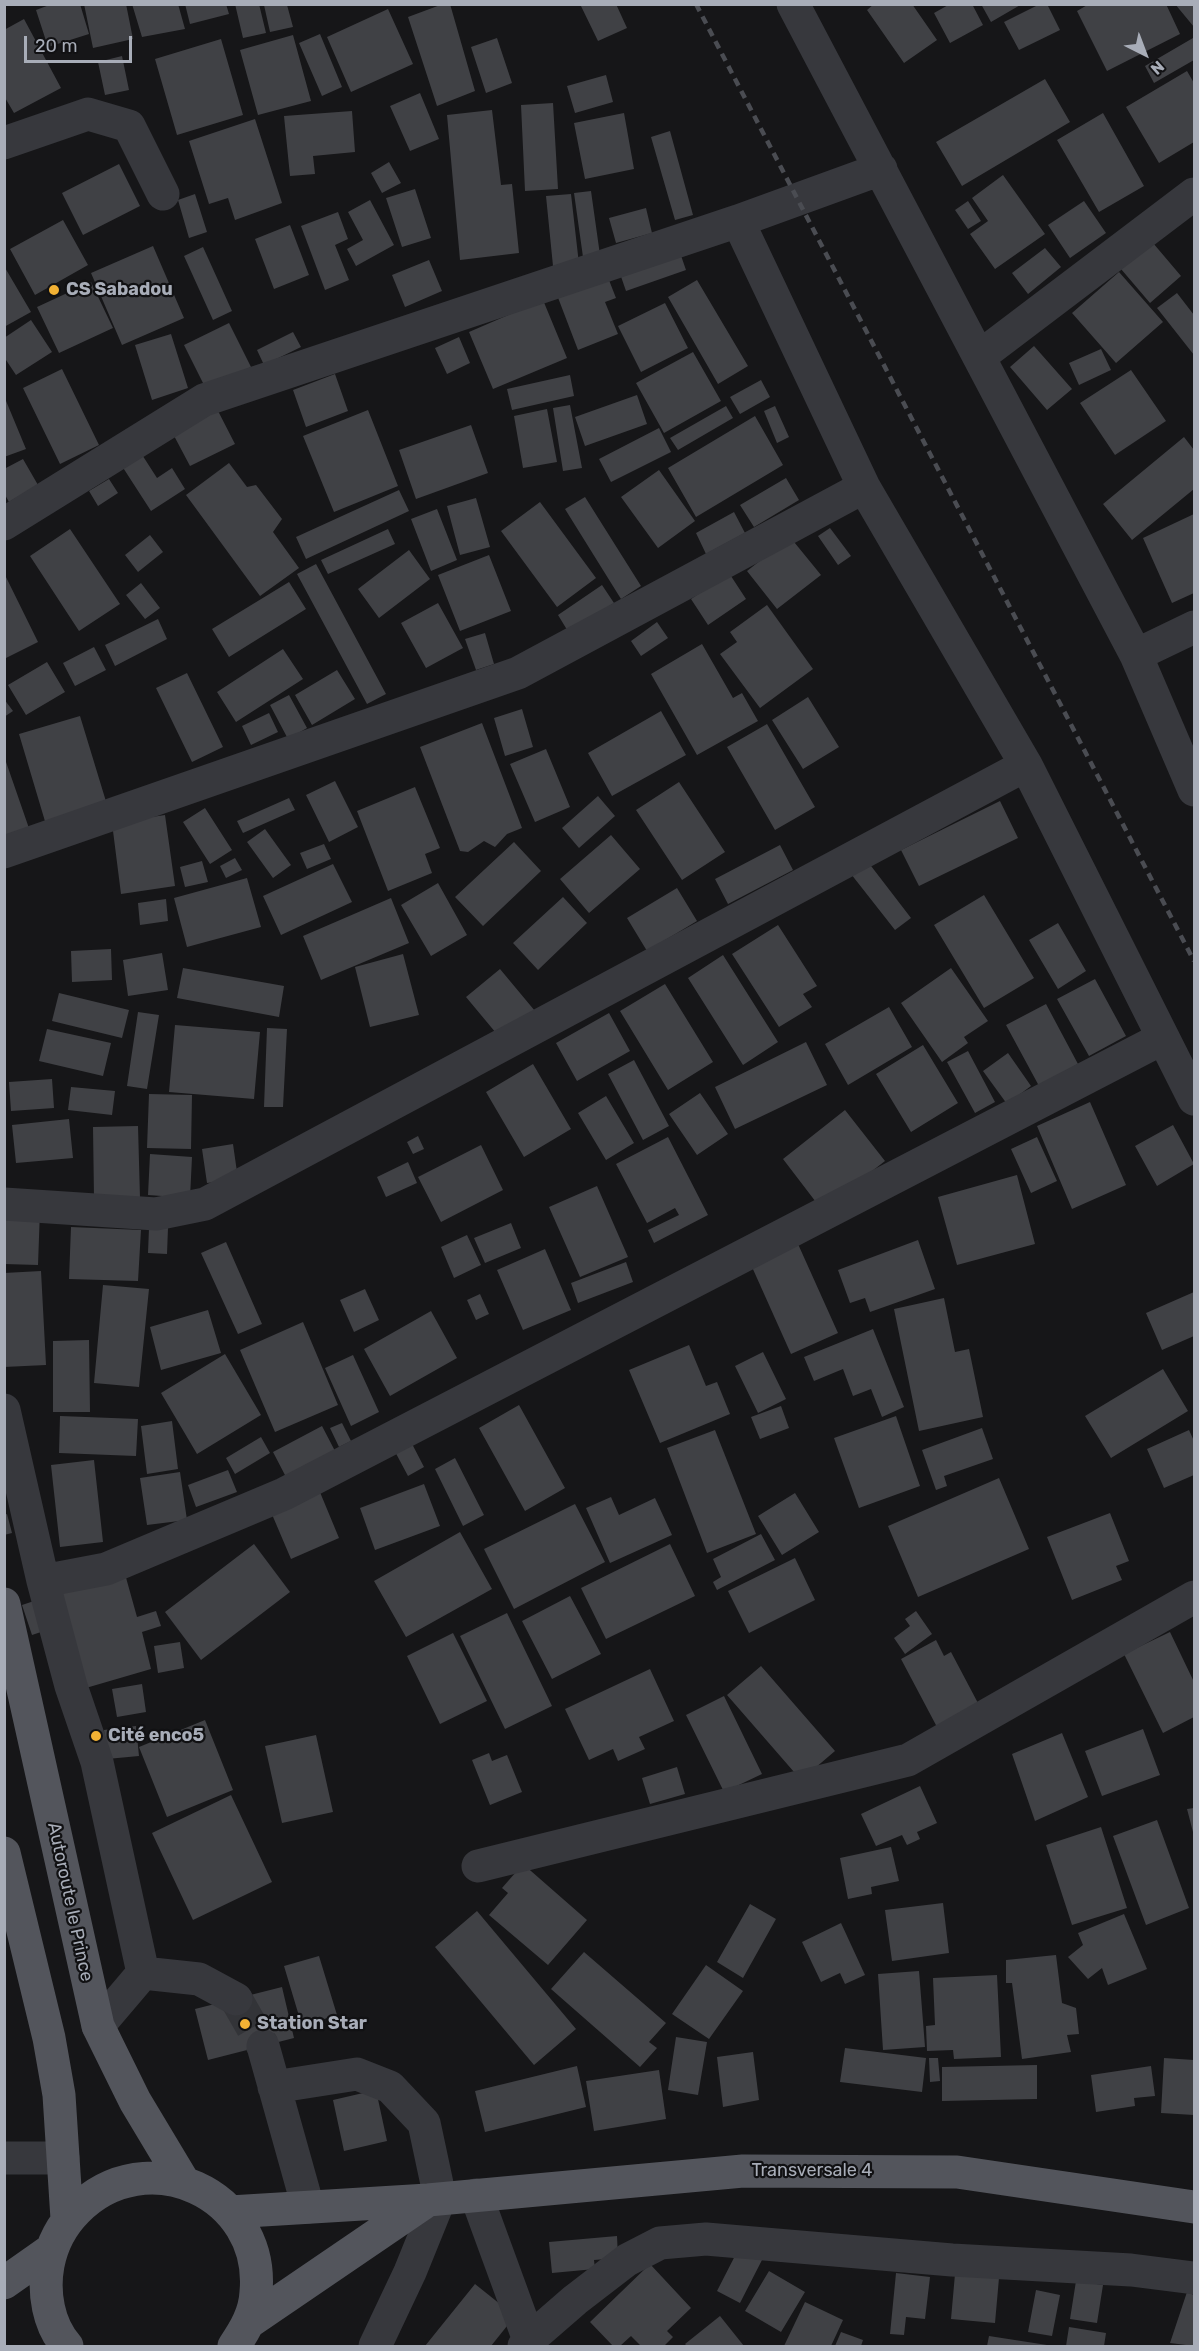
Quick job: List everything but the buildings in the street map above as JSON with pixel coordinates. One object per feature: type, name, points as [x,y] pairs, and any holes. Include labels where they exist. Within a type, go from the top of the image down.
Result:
[{"type":"main road","name":"Autoroute le Prince","points":[[4,1604],[98,2026],[135,2101],[183,2181]]},
{"type":"main road","points":[[4,1853],[49,2038],[58,2095],[67,2220]]},
{"type":"main road","name":"Transversale 4","points":[[230,2212],[434,2199],[742,2171],[957,2172],[1194,2207]]},
{"type":"main road","points":[[67,2346],[50,2313],[45,2281],[51,2250],[67,2220],[90,2196],[119,2182],[151,2177],[183,2181],[209,2193],[230,2212],[247,2236],[256,2264],[256,2293],[242,2334]]},
{"type":"main road","points":[[242,2334],[434,2199]]},
{"type":"main road","points":[[4,2283],[51,2250]]},
{"type":"street","points":[[793,4],[1136,655],[1194,789]]},
{"type":"street","points":[[4,143],[88,114],[129,126],[163,194]]},
{"type":"street","points":[[4,524],[204,400],[738,221],[880,169]]},
{"type":"street","points":[[979,357],[1194,194]]},
{"type":"street","points":[[738,221],[864,487],[1026,765],[1194,1099]]},
{"type":"street","points":[[4,852],[518,673],[864,487]]},
{"type":"street","points":[[1136,655],[1194,627]]},
{"type":"street","points":[[4,1204],[156,1214],[205,1204],[1026,765]]},
{"type":"street","points":[[43,1581],[106,1569],[284,1494],[1163,1038]]},
{"type":"street","points":[[4,1410],[43,1581],[71,1686],[97,1762],[143,1973]]},
{"type":"street","points":[[478,1866],[908,1760],[1194,1597]]},
{"type":"street","points":[[143,1973],[200,1979],[236,1999]]},
{"type":"street","points":[[98,2026],[143,1973]]},
{"type":"street","points":[[263,2046],[308,2207]]},
{"type":"street","points":[[274,2087],[357,2074],[390,2087],[424,2123],[434,2199],[410,2272],[375,2346]]},
{"type":"street","points":[[4,2158],[63,2158]]},
{"type":"street","points":[[476,2195],[527,2343],[575,2300],[627,2260],[660,2243],[706,2240],[952,2260],[1131,2270],[1194,2278]]},
{"type":"tunnel","points":[[236,1999],[263,2046]]},
{"type":"railway","points":[[696,4],[1194,961]]},
{"type":"place","name":"CS Sabadou","points":[[54,290]]},
{"type":"place","name":"Cité enco5","points":[[96,1736]]},
{"type":"place","name":"Station Star","points":[[245,2024]]}]
